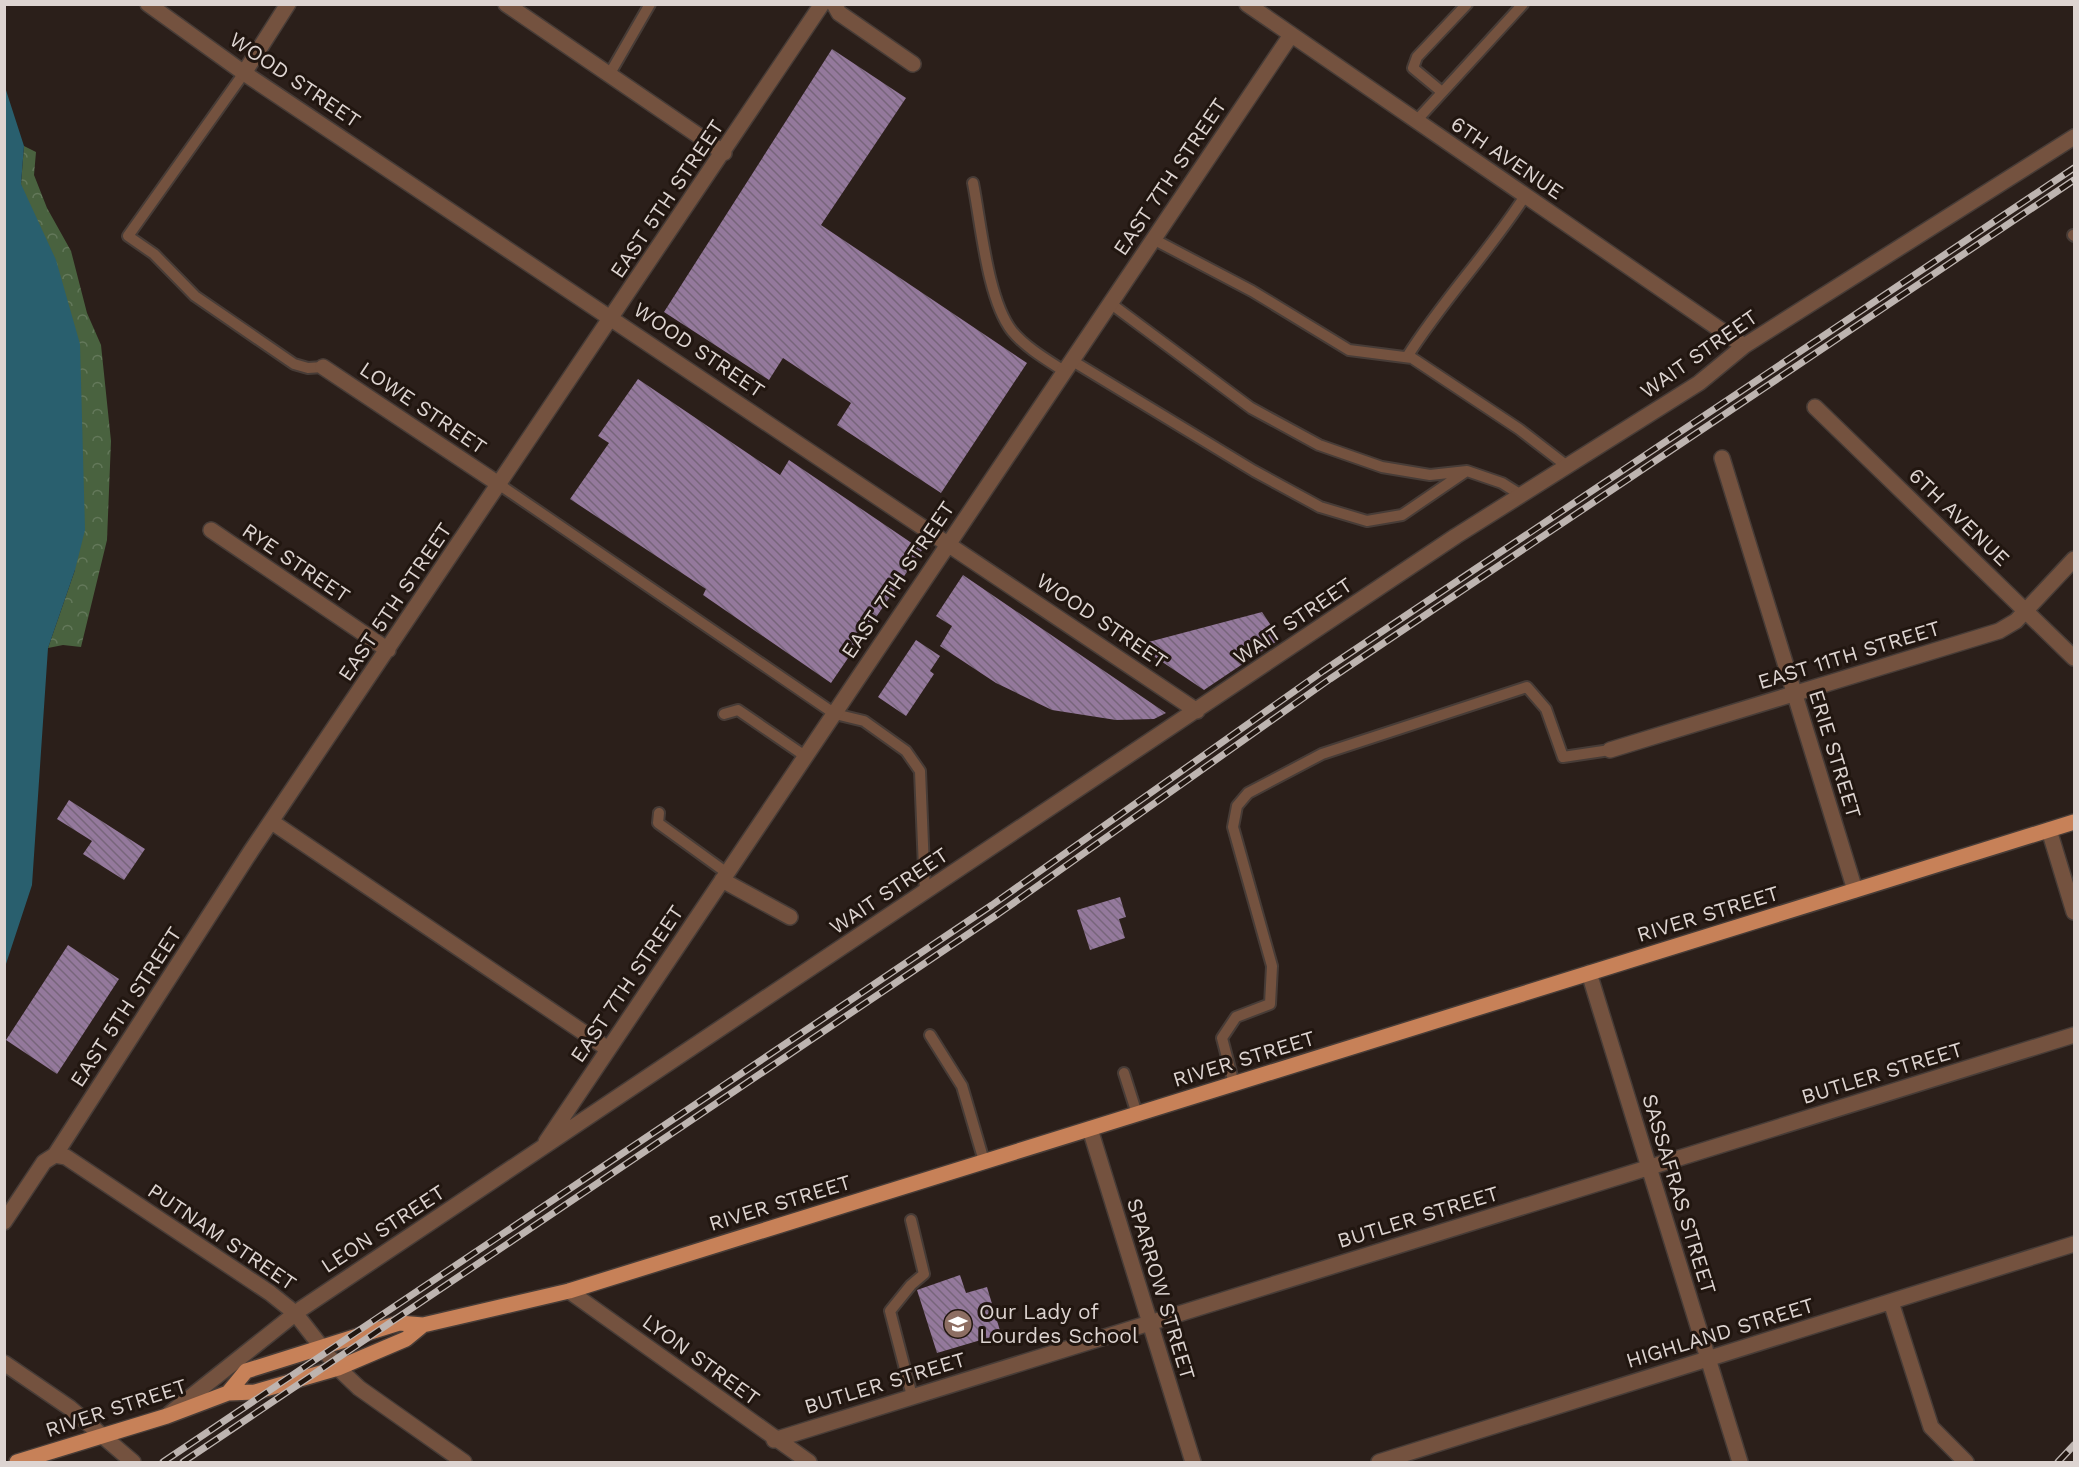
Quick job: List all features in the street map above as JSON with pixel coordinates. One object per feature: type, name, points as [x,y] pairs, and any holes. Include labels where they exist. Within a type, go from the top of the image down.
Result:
[{"type":"main road","name":"RIVER STREET","points":[[228,1393],[246,1371],[323,1346],[399,1323],[423,1325],[569,1291],[2074,822]]},
{"type":"main road","name":"RIVER STREET","points":[[17,1462],[167,1416],[228,1393],[255,1392],[338,1368],[406,1339],[423,1325]]},
{"type":"street","name":"WOOD STREET","points":[[147,4],[244,73],[1197,711]]},
{"type":"street","points":[[244,73],[288,4]]},
{"type":"street","points":[[506,4],[724,153]]},
{"type":"street","name":"EAST 5TH STREET","points":[[4,1222],[44,1162],[54,1155],[272,822],[724,153],[822,4]]},
{"type":"street","points":[[834,4],[839,13],[913,64]]},
{"type":"street","name":"6TH AVENUE","points":[[1246,4],[1744,346]]},
{"type":"street","name":"EAST 7TH STREET","points":[[541,1149],[1291,35]]},
{"type":"street","name":"WAIT STREET","points":[[541,1149],[1521,495],[1699,383],[1744,346],[2074,137]]},
{"type":"street","name":"LOWE STREET","points":[[323,367],[500,485]]},
{"type":"street","name":"6TH AVENUE","points":[[1815,407],[2074,658]]},
{"type":"street","name":"ERIE STREET","points":[[1722,458],[1856,890]]},
{"type":"street","name":"RYE STREET","points":[[211,530],[388,650]]},
{"type":"street","name":"EAST 11TH STREET","points":[[1611,750],[1999,631],[2016,621],[2074,559]]},
{"type":"street","points":[[272,822],[608,1049]]},
{"type":"street","points":[[2049,830],[2074,912]]},
{"type":"street","points":[[724,876],[790,917]]},
{"type":"street","name":"SASSAFRAS STREET","points":[[1589,973],[1740,1462]]},
{"type":"street","name":"BUTLER STREET","points":[[774,1440],[2074,1035]]},
{"type":"street","name":"SPARROW STREET","points":[[1090,1129],[1193,1462]]},
{"type":"street","name":"LEON STREET","points":[[167,1416],[295,1313],[541,1149]]},
{"type":"street","name":"PUTNAM STREET","points":[[54,1155],[66,1157],[270,1293],[295,1313],[338,1368],[359,1388],[464,1462]]},
{"type":"street","name":"HIGHLAND STREET","points":[[1378,1462],[2074,1244]]},
{"type":"street","name":"LYON STREET","points":[[569,1291],[774,1440],[809,1462]]},
{"type":"street","points":[[1891,1302],[1931,1427],[1966,1462]]},
{"type":"street","points":[[4,1363],[70,1408],[133,1462]]},
{"type":"lane","points":[[609,75],[650,4]]},
{"type":"lane","points":[[1442,92],[1413,68],[1417,57],[1467,4]]},
{"type":"lane","points":[[1416,121],[1523,4]]},
{"type":"lane","points":[[244,73],[128,236],[154,254],[195,296],[294,364],[308,368],[323,367]]},
{"type":"lane","points":[[973,183],[996,302],[1012,331],[1068,366],[1310,502],[1367,521],[1402,515],[1467,471]]},
{"type":"lane","points":[[1407,357],[1422,334],[1501,233],[1526,196]]},
{"type":"lane","points":[[1153,239],[1252,291],[1349,350],[1407,357],[1440,375],[1567,466]]},
{"type":"lane","points":[[1110,303],[1251,408],[1319,445],[1382,466],[1420,474],[1467,471],[1502,483],[1521,495]]},
{"type":"lane","points":[[500,485],[835,714],[864,721],[906,751],[920,771],[919,806],[925,893]]},
{"type":"lane","points":[[1234,1084],[1222,1038],[1236,1017],[1270,1004],[1272,966],[1233,827],[1237,806],[1248,794],[1322,754],[1527,687],[1546,709],[1563,757],[1611,750]]},
{"type":"lane","points":[[724,714],[738,710],[805,756]]},
{"type":"lane","points":[[659,813],[658,823],[724,876]]},
{"type":"lane","points":[[930,1035],[962,1086],[984,1161]]},
{"type":"lane","points":[[1124,1073],[1137,1114]]},
{"type":"lane","points":[[911,1220],[924,1274],[911,1285],[890,1311],[912,1396]]},
{"type":"green space","points":[[24,146],[36,152],[34,175],[47,208],[71,251],[87,313],[101,345],[111,441],[107,540],[81,647],[63,645],[48,648],[75,570],[21,184]]},
{"type":"water","points":[[4,84],[24,146],[21,184],[56,260],[80,344],[85,530],[75,570],[48,648],[32,885],[5,967]]},
{"type":"building","points":[[832,49],[906,98],[821,225],[1027,363],[941,493],[837,425],[851,403],[783,358],[769,380],[664,312]]},
{"type":"building","points":[[638,379],[780,475],[789,460],[922,550],[831,683],[703,595],[706,589],[570,499],[609,443],[598,436]]},
{"type":"building","points":[[963,575],[1166,713],[1154,719],[1116,720],[1052,710],[996,683],[940,646],[952,626],[936,616]]},
{"type":"building","points":[[1262,612],[1280,639],[1204,690],[1137,645]]},
{"type":"building","points":[[916,640],[940,656],[930,671],[934,674],[906,716],[878,697]]},
{"type":"building","points":[[69,800],[145,849],[124,880],[83,854],[92,841],[57,819]]},
{"type":"building","points":[[1120,897],[1126,917],[1119,919],[1125,938],[1090,950],[1077,910]]},
{"type":"building","points":[[68,945],[119,979],[57,1074],[6,1040]]},
{"type":"building","points":[[960,1275],[966,1293],[987,1287],[1001,1334],[937,1353],[917,1290]]},
{"type":"railway","points":[[163,1462],[992,905],[1323,671],[2074,168]]},
{"type":"railway","points":[[183,1462],[998,914],[1330,679],[2074,180]]},
{"type":"railway","points":[[2058,1462],[2074,1445]]},
{"type":"place","name":"Our Lady of Lourdes School","points":[[958,1324]]}]
